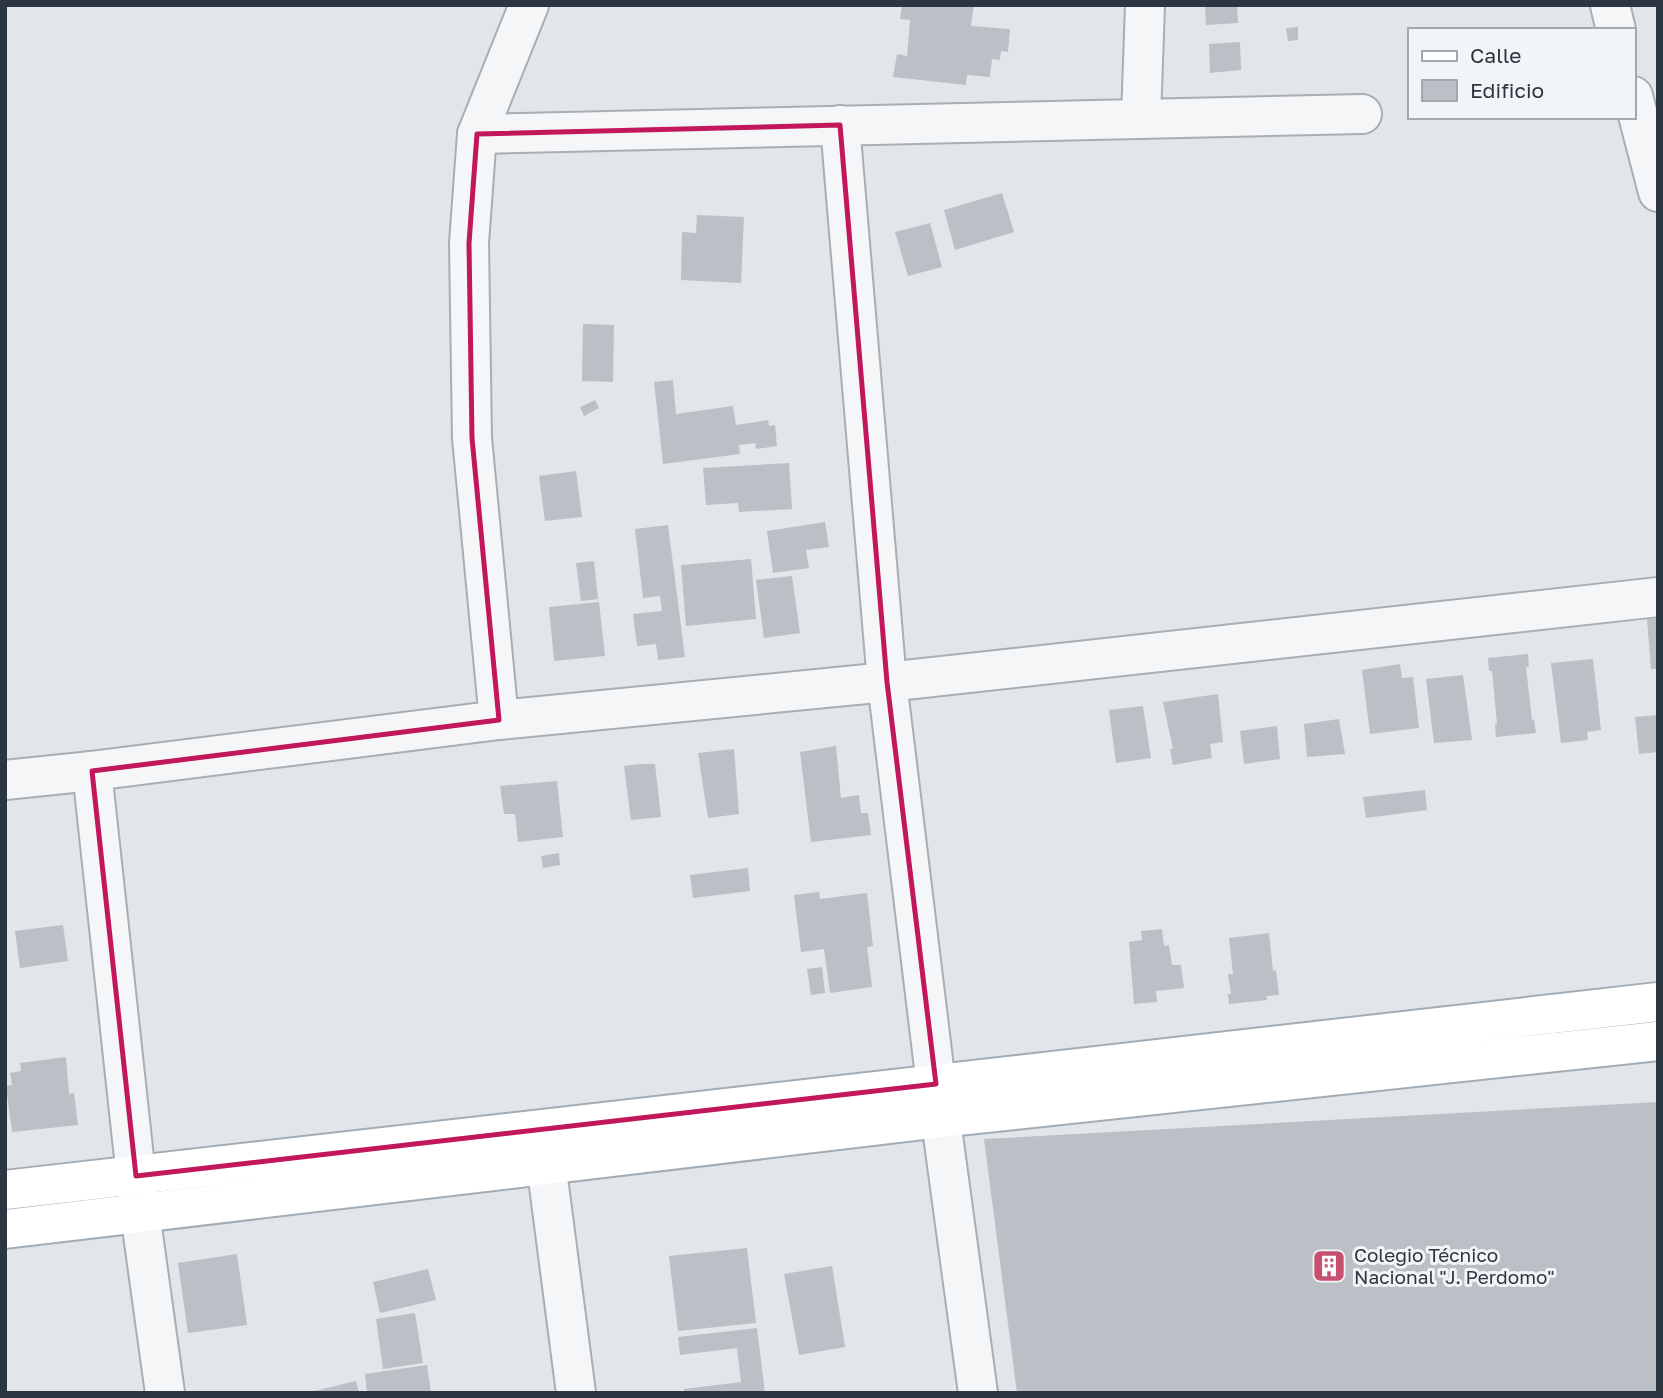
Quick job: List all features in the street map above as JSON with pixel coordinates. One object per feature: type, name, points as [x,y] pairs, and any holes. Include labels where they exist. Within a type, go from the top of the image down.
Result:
[{"type":"main road","points":[[5,1229],[546,1163],[939,1101],[1658,1002]]},
{"type":"main road","points":[[5,1191],[136,1175],[939,1101],[1658,1041]]},
{"type":"street","points":[[499,720],[471,438],[469,243],[477,134],[529,5]]},
{"type":"street","points":[[1141,119],[1145,5]]},
{"type":"street","points":[[1610,5],[1616,28]]},
{"type":"street","points":[[1635,104],[1658,192]]},
{"type":"street","points":[[477,134],[1362,114]]},
{"type":"street","points":[[840,125],[887,682],[978,1393]]},
{"type":"street","points":[[5,780],[499,720],[887,682],[1658,597]]},
{"type":"street","points":[[92,771],[140,1213],[165,1393]]},
{"type":"street","points":[[546,1163],[576,1393]]},
{"type":"highlighted area","points":[[840,125],[887,682],[936,1084],[136,1176],[92,771],[499,720],[472,438],[469,243],[477,134]]},
{"type":"building","points":[[902,5],[974,5],[971,26],[1010,29],[1008,52],[1001,51],[1000,60],[992,59],[990,77],[967,75],[966,85],[893,77],[897,54],[907,56],[910,20],[900,19]]},
{"type":"building","points":[[1205,5],[1237,5],[1238,23],[1206,25]]},
{"type":"building","points":[[1298,27],[1298,40],[1288,41],[1286,28]]},
{"type":"building","points":[[1240,42],[1241,70],[1210,73],[1209,44]]},
{"type":"building","points":[[1002,193],[1014,232],[955,250],[944,210]]},
{"type":"building","points":[[697,215],[744,217],[741,283],[681,280],[682,232],[696,233]]},
{"type":"building","points":[[930,223],[942,267],[908,276],[895,232]]},
{"type":"building","points":[[583,324],[614,325],[613,382],[582,381]]},
{"type":"building","points":[[673,380],[676,414],[733,406],[736,425],[768,420],[769,426],[775,425],[777,446],[756,449],[755,443],[739,445],[740,454],[663,464],[654,382]]},
{"type":"building","points":[[595,400],[599,408],[584,416],[580,407]]},
{"type":"building","points":[[789,463],[792,509],[739,512],[738,503],[706,505],[703,468]]},
{"type":"building","points":[[576,471],[582,517],[545,521],[539,476]]},
{"type":"building","points":[[825,522],[829,547],[806,550],[809,568],[773,573],[767,531]]},
{"type":"building","points":[[668,525],[685,657],[658,660],[656,644],[637,646],[633,614],[662,611],[660,596],[643,598],[635,529]]},
{"type":"building","points":[[751,559],[756,619],[686,626],[681,565]]},
{"type":"building","points":[[594,561],[598,599],[581,601],[576,563]]},
{"type":"building","points":[[792,576],[800,633],[764,638],[756,580]]},
{"type":"building","points":[[599,602],[605,656],[554,661],[549,607]]},
{"type":"building","points":[[1658,618],[1658,669],[1651,669],[1647,619]]},
{"type":"building","points":[[1528,654],[1529,667],[1526,667],[1536,733],[1496,737],[1492,671],[1489,671],[1488,658]]},
{"type":"building","points":[[1593,659],[1601,730],[1587,732],[1588,740],[1561,743],[1551,663]]},
{"type":"building","points":[[1400,664],[1402,678],[1413,677],[1419,728],[1370,734],[1362,670]]},
{"type":"building","points":[[1463,675],[1472,740],[1434,743],[1426,679]]},
{"type":"building","points":[[1218,694],[1223,742],[1210,744],[1212,758],[1173,765],[1170,749],[1173,749],[1163,702]]},
{"type":"building","points":[[1143,706],[1151,758],[1116,763],[1109,710]]},
{"type":"building","points":[[1658,715],[1658,752],[1639,754],[1635,717]]},
{"type":"building","points":[[1339,719],[1345,754],[1307,757],[1304,724]]},
{"type":"building","points":[[1277,726],[1280,759],[1244,764],[1240,731]]},
{"type":"building","points":[[836,746],[841,798],[859,795],[861,813],[868,813],[871,835],[811,842],[800,752]]},
{"type":"building","points":[[734,749],[739,814],[708,818],[698,753]]},
{"type":"building","points":[[655,764],[661,817],[631,820],[624,766]]},
{"type":"building","points":[[557,781],[563,837],[518,842],[515,814],[504,814],[500,786]]},
{"type":"building","points":[[1425,790],[1427,810],[1366,818],[1363,797]]},
{"type":"building","points":[[559,853],[560,865],[543,868],[541,856]]},
{"type":"building","points":[[748,868],[750,891],[693,898],[690,875]]},
{"type":"building","points":[[819,892],[820,899],[867,893],[873,946],[867,947],[872,987],[830,993],[824,949],[801,952],[794,895]]},
{"type":"building","points":[[63,925],[68,961],[20,968],[15,931]]},
{"type":"building","points":[[1162,929],[1164,946],[1169,945],[1172,965],[1181,965],[1184,988],[1156,991],[1157,1002],[1134,1004],[1129,942],[1142,940],[1141,931]]},
{"type":"building","points":[[1269,933],[1273,971],[1276,970],[1279,995],[1266,996],[1267,1000],[1229,1004],[1228,994],[1231,994],[1228,974],[1233,974],[1229,938]]},
{"type":"building","points":[[822,967],[825,993],[811,995],[807,969]]},
{"type":"building","points":[[66,1057],[69,1094],[74,1093],[78,1125],[12,1132],[6,1086],[12,1085],[10,1073],[21,1071],[20,1063]]},
{"type":"building","name":"Colegio Técnico Nacional \"J. Perdomo\"","points":[[1658,1102],[1658,1393],[1017,1393],[984,1139]]},
{"type":"building","points":[[747,1248],[756,1323],[678,1331],[669,1256]]},
{"type":"building","points":[[237,1254],[247,1325],[188,1333],[178,1263]]},
{"type":"building","points":[[832,1266],[845,1347],[799,1355],[784,1274]]},
{"type":"building","points":[[428,1269],[436,1300],[380,1313],[373,1282]]},
{"type":"building","points":[[415,1313],[423,1363],[383,1369],[376,1319]]},
{"type":"building","points":[[757,1328],[765,1393],[684,1393],[684,1389],[741,1382],[737,1348],[680,1355],[678,1337]]},
{"type":"building","points":[[427,1365],[431,1393],[367,1393],[365,1374]]},
{"type":"building","points":[[356,1381],[359,1393],[310,1393],[310,1392]]},
{"type":"place","name":"Colegio Técnico Nacional \"J. Perdomo\"","points":[[1329,1266]]}]
